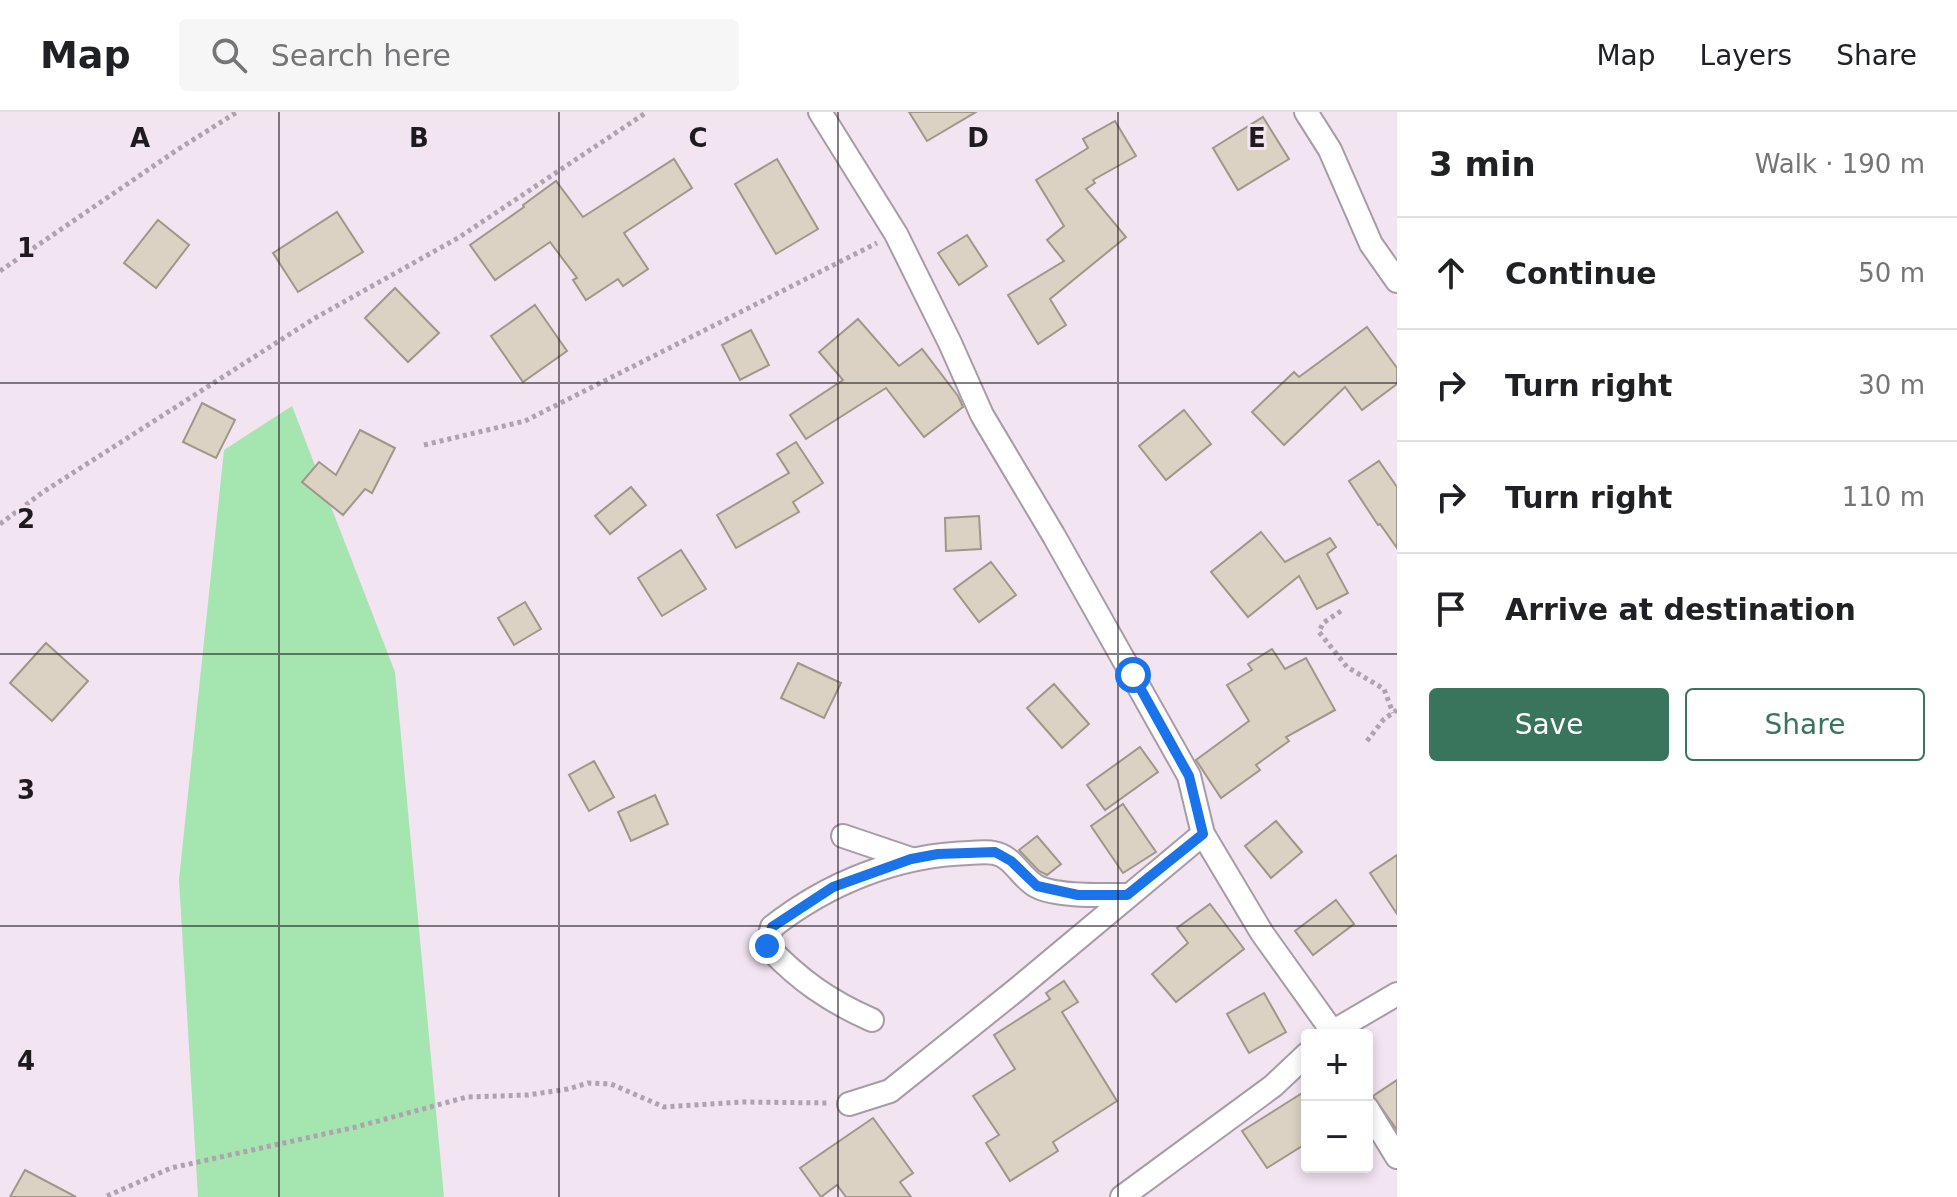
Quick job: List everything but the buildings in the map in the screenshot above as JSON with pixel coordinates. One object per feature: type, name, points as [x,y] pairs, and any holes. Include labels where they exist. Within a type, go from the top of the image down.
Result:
[{"type":"street","points":[[820,112],[896,234],[982,415],[1189,776],[1203,834],[1262,933],[1329,1029]]},
{"type":"street","points":[[1306,112],[1330,150],[1371,244],[1397,281]]},
{"type":"street","points":[[849,1104],[890,1091],[1203,834]]},
{"type":"street","points":[[843,836],[911,859]]},
{"type":"street","points":[[872,1020],[835,1004],[767,946],[772,927],[833,887],[911,859],[938,854],[995,852],[1011,861],[1037,886],[1078,895],[1127,895]]},
{"type":"street","points":[[1339,1029],[1397,994]]},
{"type":"street","points":[[1122,1197],[1273,1086],[1301,1060]]},
{"type":"street","points":[[1373,1118],[1397,1157]]},
{"type":"path","points":[[0,271],[164,158],[237,112]]},
{"type":"path","points":[[0,524],[43,492],[302,326],[458,238],[647,112]]},
{"type":"path","points":[[424,445],[525,421],[896,234]]},
{"type":"path","points":[[1341,611],[1323,623],[1319,632],[1347,667],[1397,697]]},
{"type":"path","points":[[1367,741],[1384,719],[1395,712],[1384,689]]},
{"type":"path","points":[[107,1196],[171,1168],[356,1127],[467,1097],[528,1095],[588,1083],[611,1084],[664,1107],[743,1102],[849,1104]]},
{"type":"green space","points":[[292,406],[395,672],[444,1197],[198,1197],[179,880],[224,450]]},
{"type":"route","points":[[767,946],[772,927],[833,887],[911,859],[938,854],[995,852],[1011,861],[1037,886],[1078,895],[1127,895],[1203,834],[1189,776],[1133,675]]}]
